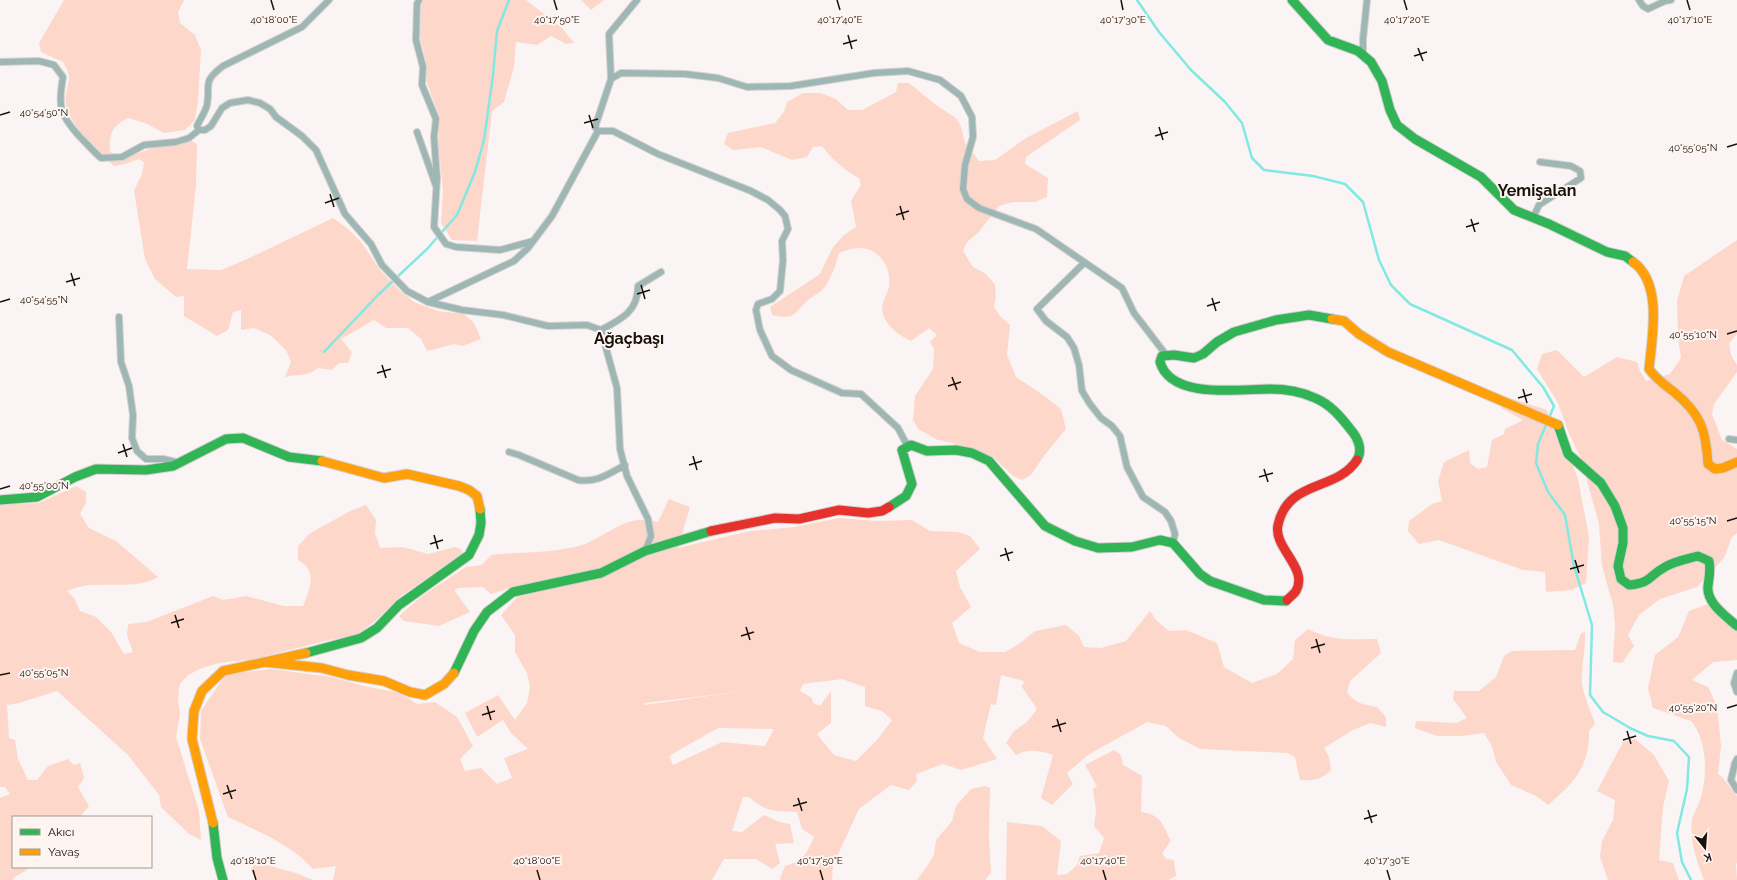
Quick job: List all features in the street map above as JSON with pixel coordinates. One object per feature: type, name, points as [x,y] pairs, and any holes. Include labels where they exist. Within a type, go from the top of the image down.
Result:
[{"type":"street","points":[[199,130],[196,126],[207,104],[208,83],[211,76],[223,66],[302,27],[329,0]]},
{"type":"street","points":[[418,0],[416,40],[423,67],[422,85],[436,119],[434,137],[437,189],[434,227],[446,244],[456,247],[500,250],[533,241]]},
{"type":"street","points":[[598,131],[595,127],[610,79],[609,34],[637,0]]},
{"type":"street","points":[[1292,0],[1328,40],[1358,51],[1370,62],[1382,81],[1390,110],[1397,125],[1415,139],[1481,177],[1514,210],[1549,224],[1607,252],[1625,256],[1639,266],[1649,284],[1654,318],[1648,369],[1657,381],[1665,385],[1686,402],[1699,416],[1705,429],[1708,464],[1715,469],[1724,468],[1737,462]]},
{"type":"street","points":[[1363,56],[1367,0]]},
{"type":"street","points":[[1639,0],[1643,6],[1648,9],[1665,1],[1671,0]]},
{"type":"street","points":[[0,62],[39,61],[54,65],[63,77],[60,95],[62,112],[66,121],[101,158],[122,157],[144,145],[176,142],[189,138],[199,130],[205,130],[211,126],[222,108],[230,103],[248,100],[260,103],[270,109],[276,117],[302,136],[316,150],[345,214],[371,244],[382,265],[407,290],[428,302],[462,310],[503,315],[548,326],[588,325],[601,330],[620,320],[635,306],[638,297],[638,286],[661,272]]},
{"type":"street","points":[[610,79],[621,73],[685,74],[718,78],[747,87],[792,86],[874,73],[908,71],[940,80],[960,96],[972,117],[973,136],[965,165],[963,189],[967,199],[979,208],[1036,229],[1122,288],[1134,313],[1167,356]]},
{"type":"street","points":[[428,302],[514,261],[533,241],[552,216],[598,131]]},
{"type":"street","points":[[598,131],[613,131],[658,154],[751,191],[768,200],[780,210],[785,216],[788,229],[782,241],[783,260],[780,291],[772,299],[758,304],[756,310],[760,330],[772,356],[791,370],[842,393],[861,394],[898,428],[908,447]]},
{"type":"street","points":[[417,132],[437,189]]},
{"type":"street","points":[[1533,218],[1539,205],[1581,178],[1580,171],[1571,166],[1540,162]]},
{"type":"street","points":[[1084,263],[1036,309],[1046,321],[1067,337],[1074,348],[1079,365],[1082,391],[1101,418],[1112,426],[1120,436],[1127,467],[1143,497],[1165,512],[1171,521],[1175,534],[1173,543]]},
{"type":"street","points":[[264,662],[322,668],[348,675],[384,681],[410,692],[425,695],[444,684],[456,671],[474,631],[487,612],[513,592],[601,573],[645,551],[698,534],[775,518],[800,518],[840,510],[868,513],[882,511],[906,496],[912,484],[902,450],[911,445],[927,451],[972,453],[989,461],[1045,526],[1075,541],[1098,548],[1132,547],[1160,540],[1173,543],[1200,574],[1210,581],[1264,600],[1286,601],[1295,595],[1299,584],[1298,575],[1294,564],[1280,542],[1277,528],[1279,519],[1294,496],[1311,487],[1346,474],[1359,456],[1359,443],[1356,434],[1341,416],[1316,398],[1284,390],[1196,389],[1177,382],[1165,375],[1160,362],[1162,356],[1194,358],[1203,354],[1217,342],[1234,332],[1276,320],[1309,315],[1344,322],[1359,334],[1388,352],[1558,425],[1568,454],[1601,484],[1615,506],[1623,528],[1623,543],[1618,566],[1621,579],[1629,585],[1640,584],[1649,580],[1664,567],[1698,556],[1704,558],[1709,561],[1711,566],[1712,574],[1708,591],[1710,600],[1737,626]]},
{"type":"street","points":[[119,317],[121,362],[129,386],[133,415],[132,438],[137,451],[146,458],[162,459],[180,463]]},
{"type":"street","points":[[601,330],[617,388],[620,449],[628,476],[648,519],[651,536],[645,551]]},
{"type":"street","points":[[0,500],[36,497],[75,477],[96,469],[146,470],[173,466],[226,439],[243,438],[289,457],[327,462],[384,478],[406,474],[459,486],[469,490],[477,496],[480,504],[481,523],[478,535],[469,554],[398,604],[377,628],[361,638],[328,648],[223,671],[202,691],[194,711],[192,739],[213,818],[217,858],[223,880]]},
{"type":"street","points":[[1729,439],[1737,440]]},
{"type":"street","points":[[509,452],[578,480],[588,481],[600,478],[625,465]]},
{"type":"street","points":[[1737,673],[1734,683],[1737,692]]},
{"type":"street","points":[[1737,759],[1731,780],[1737,790]]},
{"type":"shaded area","points":[[64,0],[184,0],[178,12],[180,23],[195,35],[201,50],[198,101],[195,120],[185,130],[164,133],[145,123],[128,118],[115,127],[111,135],[110,151],[119,160],[158,146],[192,141],[197,144],[196,185],[187,269],[221,270],[333,218],[347,228],[361,242],[381,271],[398,289],[414,302],[438,311],[464,314],[474,323],[481,339],[463,346],[454,344],[427,351],[421,339],[408,328],[386,328],[374,320],[341,339],[352,352],[348,363],[339,363],[332,370],[318,368],[310,373],[285,377],[291,362],[286,350],[270,335],[254,328],[241,330],[241,310],[233,312],[228,330],[217,336],[184,316],[184,296],[176,297],[155,279],[145,259],[134,191],[142,174],[144,162],[139,159],[114,166],[93,146],[73,122],[66,105],[66,94],[69,80],[67,69],[63,62],[41,52],[39,43]]},
{"type":"shaded area","points":[[423,0],[526,0],[562,28],[574,43],[566,44],[551,36],[537,45],[516,42],[514,67],[504,102],[492,111],[477,241],[452,240],[441,223],[443,191],[438,140],[440,119],[427,83],[426,61],[420,37],[421,7]]},
{"type":"shaded area","points":[[581,0],[604,0],[591,10]]},
{"type":"shaded area","points":[[898,83],[909,83],[936,105],[956,118],[961,126],[965,143],[979,161],[995,160],[1026,138],[1078,111],[1080,120],[1026,157],[1025,164],[1048,178],[1047,197],[1035,202],[1013,202],[999,206],[978,233],[967,242],[963,251],[973,267],[986,274],[995,285],[996,298],[994,306],[999,315],[1010,325],[1007,355],[1016,377],[1061,409],[1066,429],[1043,457],[1031,475],[1022,480],[1013,476],[993,457],[953,443],[938,440],[918,429],[913,420],[915,396],[933,369],[934,349],[930,342],[937,335],[929,328],[911,341],[889,326],[882,310],[883,302],[889,287],[887,267],[882,259],[874,252],[866,248],[857,248],[839,253],[830,278],[818,294],[810,299],[793,315],[786,317],[772,315],[770,307],[820,274],[833,247],[844,235],[856,227],[851,201],[861,185],[859,178],[839,164],[822,146],[813,147],[807,157],[792,160],[761,147],[733,150],[724,144],[728,133],[775,123],[784,112],[787,102],[803,93],[821,93],[836,99],[848,110],[862,110],[896,92]]},
{"type":"shaded area","points":[[1737,240],[1737,334],[1729,343],[1731,355],[1737,365],[1737,372],[1714,404],[1712,414],[1722,440],[1737,449],[1737,533],[1732,537],[1724,558],[1697,587],[1660,599],[1639,615],[1628,635],[1634,646],[1622,663],[1613,662],[1615,625],[1613,605],[1602,566],[1599,524],[1580,456],[1569,434],[1558,403],[1537,369],[1542,354],[1557,350],[1584,377],[1617,357],[1637,362],[1646,381],[1670,374],[1681,358],[1678,339],[1677,301],[1684,276]]},
{"type":"shaded area","points":[[1510,398],[1547,410],[1563,457],[1573,466],[1578,479],[1589,537],[1586,583],[1571,590],[1546,592],[1545,572],[1523,570],[1439,540],[1419,544],[1408,531],[1409,521],[1432,504],[1442,501],[1438,481],[1444,462],[1469,450],[1470,463],[1478,469],[1487,467],[1492,440],[1504,434],[1505,429],[1523,420],[1501,408]]},
{"type":"shaded area","points":[[76,486],[86,492],[86,502],[80,514],[89,528],[116,541],[158,577],[147,582],[136,584],[89,585],[67,591],[74,598],[80,611],[96,617],[111,632],[124,654],[133,652],[127,635],[128,624],[147,622],[213,596],[223,600],[246,596],[284,606],[303,606],[311,581],[308,569],[298,560],[298,546],[309,534],[350,511],[366,505],[376,520],[375,533],[380,548],[403,547],[428,554],[455,547],[461,549],[463,553],[401,596],[374,622],[354,636],[329,640],[254,659],[219,663],[202,668],[188,675],[180,684],[179,688],[178,701],[180,714],[176,737],[199,811],[201,840],[189,834],[161,807],[159,795],[128,755],[57,691],[19,703],[7,705],[9,738],[15,740],[18,759],[28,780],[37,780],[48,766],[68,759],[74,765],[80,763],[84,778],[78,787],[89,806],[81,816],[12,816],[12,868],[28,868],[16,876],[13,880],[0,880],[0,798],[10,794],[5,787],[0,787],[0,505],[39,503]]},
{"type":"shaded area","points":[[669,499],[690,507],[678,548],[750,531],[795,527],[839,518],[877,521],[912,520],[930,531],[958,532],[970,536],[980,549],[956,571],[960,587],[971,607],[952,623],[959,643],[980,652],[1005,652],[1019,644],[1035,631],[1066,625],[1079,636],[1084,647],[1101,648],[1126,641],[1150,611],[1156,620],[1169,631],[1186,630],[1217,643],[1224,667],[1252,683],[1277,674],[1293,659],[1295,640],[1308,629],[1334,638],[1377,639],[1381,653],[1350,681],[1347,692],[1353,699],[1360,703],[1377,707],[1386,717],[1386,727],[1370,723],[1353,730],[1324,748],[1329,757],[1331,770],[1320,778],[1313,780],[1300,780],[1295,757],[1288,753],[1200,749],[1179,738],[1166,726],[1147,722],[1088,755],[1067,773],[1073,784],[1052,805],[1041,798],[1053,755],[1039,751],[1025,751],[1016,755],[1006,743],[1013,732],[1027,722],[1037,709],[1022,687],[1024,681],[1001,675],[996,705],[991,704],[983,738],[997,759],[961,770],[943,764],[916,774],[917,781],[909,790],[891,785],[859,809],[833,865],[832,880],[781,880],[780,878],[785,866],[804,856],[814,837],[802,829],[797,812],[771,810],[760,806],[749,797],[743,797],[732,831],[742,832],[764,815],[779,822],[790,824],[794,843],[775,844],[780,863],[772,869],[756,859],[724,859],[712,880],[333,880],[336,866],[313,869],[295,852],[284,845],[228,817],[200,739],[201,711],[226,674],[271,669],[332,677],[364,686],[400,693],[417,704],[435,702],[457,717],[473,746],[460,759],[465,771],[481,768],[497,784],[512,778],[504,758],[528,749],[511,733],[503,720],[477,737],[465,713],[498,695],[515,720],[527,703],[530,687],[527,673],[515,652],[515,635],[501,615],[518,596],[515,586],[491,594],[483,587],[459,588],[454,590],[470,612],[439,626],[404,621],[399,616],[422,596],[466,567],[482,565],[491,555],[572,548],[589,542],[625,523],[644,520],[658,522]],"holes":[[[842,679],[865,687],[865,706],[882,711],[892,720],[877,740],[856,761],[834,755],[817,734],[831,723],[831,691],[820,706],[813,703],[812,698],[800,691],[803,684]],[[737,692],[644,705],[645,703]],[[718,728],[774,729],[765,746],[722,742],[673,765],[669,756]]]},
{"type":"shaded area","points":[[1708,604],[1737,630],[1737,660],[1713,662],[1692,680],[1708,687],[1716,704],[1721,746],[1718,774],[1726,781],[1737,796],[1737,880],[1704,880],[1694,851],[1691,828],[1704,783],[1705,760],[1701,739],[1697,729],[1691,721],[1653,708],[1648,688],[1655,655],[1678,637],[1689,611]]},
{"type":"shaded area","points":[[1585,632],[1582,682],[1585,698],[1595,724],[1589,731],[1586,755],[1579,773],[1566,789],[1548,805],[1536,796],[1511,785],[1496,762],[1492,746],[1484,733],[1462,736],[1437,736],[1415,728],[1416,721],[1456,723],[1467,718],[1453,699],[1454,691],[1479,691],[1496,677],[1504,656],[1512,651],[1575,650],[1581,633]]},
{"type":"shaded area","points":[[1635,739],[1654,755],[1669,781],[1663,807],[1659,860],[1673,863],[1679,880],[1608,880],[1600,857],[1602,841],[1613,820],[1615,800],[1597,791],[1623,742]]},
{"type":"shaded area","points":[[1114,750],[1121,755],[1123,765],[1142,776],[1141,812],[1153,815],[1163,825],[1171,841],[1162,853],[1166,859],[1174,860],[1176,876],[1168,880],[1006,880],[1007,822],[1042,826],[1061,841],[1057,875],[1067,874],[1077,865],[1080,856],[1099,853],[1104,838],[1094,826],[1096,811],[1093,789],[1097,786],[1085,765]]},
{"type":"shaded area","points":[[985,786],[990,788],[989,837],[991,873],[985,880],[917,880],[934,855],[936,840],[952,821],[956,806],[971,789]]},
{"type":"shaded area","points":[[256,862],[296,873],[313,880],[256,880],[251,870]]},
{"type":"waterway","points":[[324,352],[379,294],[427,249],[457,215],[475,172],[484,140],[493,75],[497,31],[509,0]]},
{"type":"waterway","points":[[1137,0],[1159,32],[1191,70],[1225,102],[1242,123],[1252,158],[1264,170],[1313,176],[1345,184],[1363,202],[1379,260],[1391,285],[1410,304],[1512,350],[1543,387],[1554,406],[1538,444],[1536,463],[1548,492],[1565,515],[1574,566],[1592,625],[1590,695],[1603,712],[1630,728],[1648,736],[1674,741],[1689,757],[1687,789],[1677,833],[1682,862],[1691,880]]},
{"type":"traffic: fast","points":[[1292,0],[1328,40],[1358,51],[1371,62],[1382,81],[1390,110],[1397,125],[1415,139],[1481,177],[1514,210],[1549,224],[1607,252],[1625,256],[1633,262]]},
{"type":"traffic: fast","points":[[1332,319],[1309,315],[1276,320],[1234,332],[1217,342],[1203,354],[1194,358],[1174,355],[1162,356],[1160,362],[1167,374],[1178,382],[1192,387],[1208,390],[1270,389],[1293,391],[1310,396],[1330,407],[1356,437],[1360,448],[1357,460]]},
{"type":"traffic: fast","points":[[1558,425],[1568,454],[1601,483],[1615,506],[1623,528],[1623,543],[1618,566],[1621,579],[1629,585],[1642,583],[1669,565],[1681,560],[1698,556],[1709,561],[1710,570],[1708,592],[1710,598],[1718,609],[1737,626]]},
{"type":"traffic: fast","points":[[0,500],[37,497],[75,477],[96,469],[146,470],[173,466],[226,439],[243,438],[289,457],[322,461]]},
{"type":"traffic: fast","points":[[889,507],[906,496],[912,484],[902,450],[911,445],[927,451],[956,450],[972,453],[989,461],[1045,526],[1075,541],[1098,548],[1132,547],[1160,540],[1173,543],[1200,574],[1210,581],[1264,600],[1287,600]]},
{"type":"traffic: fast","points":[[306,653],[361,638],[377,628],[399,605],[469,555],[479,535],[481,523],[480,509]]},
{"type":"traffic: fast","points":[[454,673],[474,631],[487,612],[513,592],[601,573],[645,551],[711,531]]},
{"type":"traffic: fast","points":[[213,823],[217,858],[223,880]]},
{"type":"traffic: slow","points":[[1633,262],[1642,271],[1649,283],[1652,297],[1653,327],[1649,369],[1658,379],[1683,400],[1696,415],[1706,442],[1708,464],[1715,469],[1723,468],[1737,462]]},
{"type":"traffic: slow","points":[[1332,319],[1344,321],[1359,334],[1388,352],[1558,425]]},
{"type":"traffic: slow","points":[[322,461],[384,478],[407,474],[459,486],[469,490],[477,496],[480,509]]},
{"type":"traffic: slow","points":[[213,823],[192,739],[194,711],[202,691],[223,671],[306,653]]},
{"type":"traffic: slow","points":[[264,662],[322,668],[348,675],[384,681],[410,692],[425,695],[444,684],[454,673]]},
{"type":"traffic: jam","points":[[1287,600],[1296,591],[1299,583],[1295,566],[1285,550],[1278,533],[1278,525],[1283,510],[1292,500],[1302,493],[1337,477],[1348,470],[1357,460]]},
{"type":"traffic: jam","points":[[711,531],[775,518],[799,519],[839,510],[868,513],[882,511],[889,507]]},
{"type":"district","name":"Yemişalan","points":[[1537,190]]},
{"type":"district","name":"Ağaçbaşı","points":[[629,338]]}]
